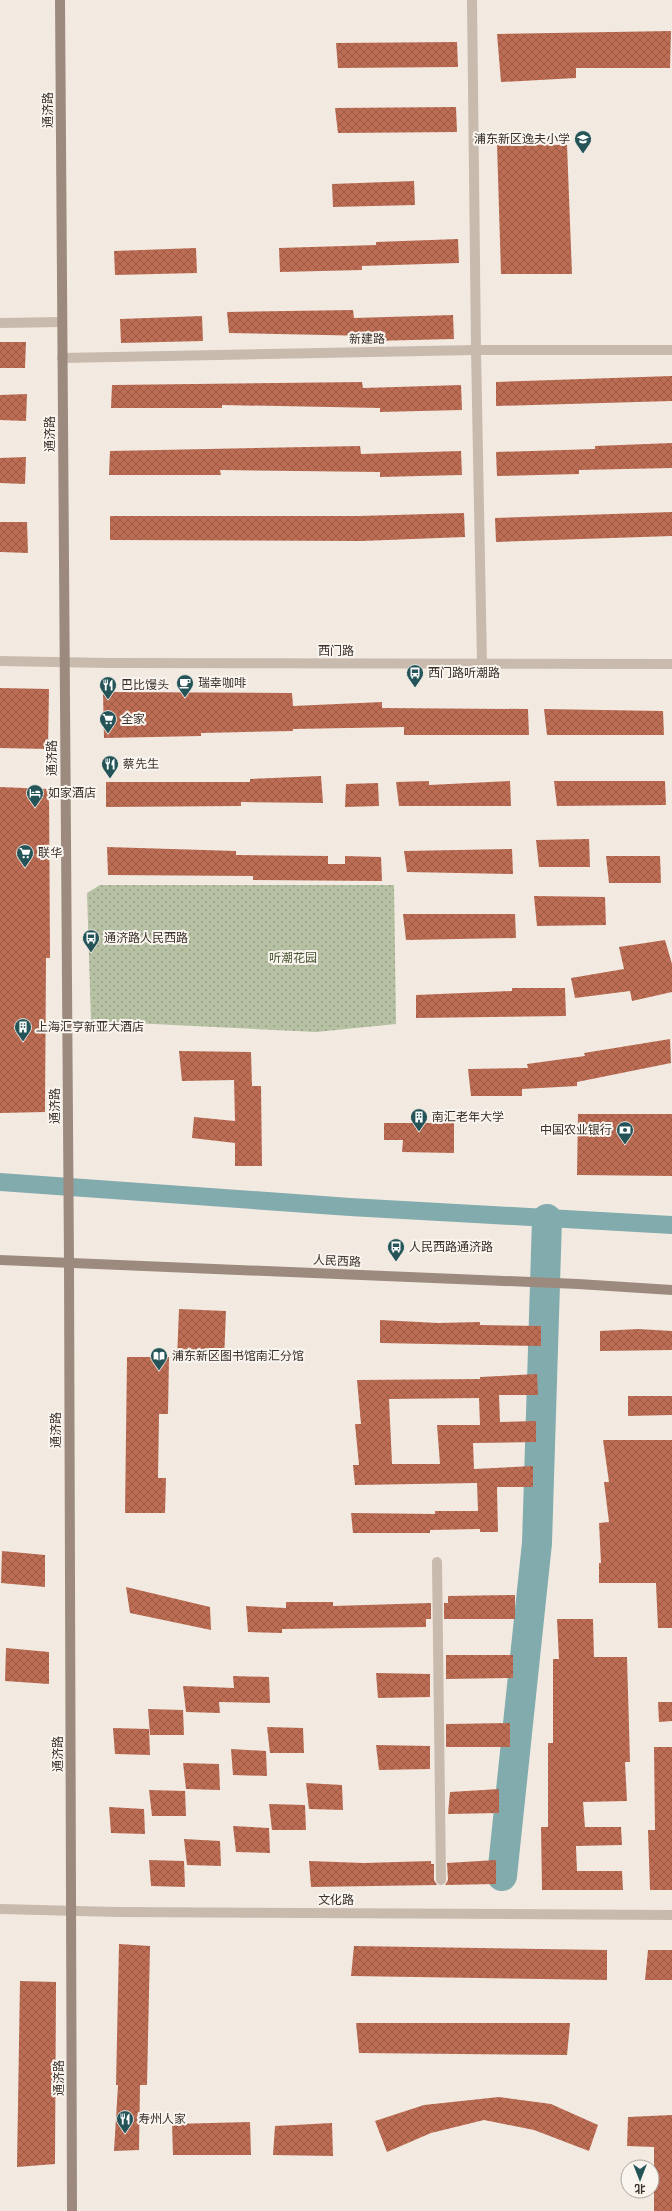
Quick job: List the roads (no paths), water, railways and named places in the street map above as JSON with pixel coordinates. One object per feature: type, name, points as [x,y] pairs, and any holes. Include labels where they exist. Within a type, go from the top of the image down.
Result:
[{"type":"street","name":"通济路","points":[[60,0],[69,1212],[72,2211]]},
{"type":"street","points":[[472,0],[476,350],[482,664]]},
{"type":"street","points":[[0,324],[62,322]]},
{"type":"street","name":"新建路","points":[[62,358],[476,350],[672,350]]},
{"type":"street","name":"西门路","points":[[0,661],[64,663],[672,664]]},
{"type":"street","name":"人民西路","points":[[0,1260],[576,1284],[672,1290]]},
{"type":"street","points":[[438,1562],[441,1880]]},
{"type":"street","name":"文化路","points":[[0,1909],[71,1911],[672,1915]]},
{"type":"waterway","points":[[0,1182],[350,1207],[672,1225]]},
{"type":"waterway","points":[[502,1876],[537,1543],[547,1219]]},
{"type":"place","name":"浦东新区逸夫小学","points":[[583,154]]},
{"type":"place","name":"西门路听潮路","points":[[415,688]]},
{"type":"place","name":"瑞幸咖啡","points":[[185,698]]},
{"type":"place","name":"巴比馒头","points":[[108,700]]},
{"type":"place","name":"全家","points":[[108,734]]},
{"type":"place","name":"蔡先生","points":[[110,779]]},
{"type":"place","name":"如家酒店","points":[[35,808]]},
{"type":"place","name":"联华","points":[[25,868]]},
{"type":"place","name":"通济路人民西路","points":[[91,953]]},
{"type":"place","name":"上海汇亨新亚大酒店","points":[[23,1042]]},
{"type":"place","name":"南汇老年大学","points":[[419,1132]]},
{"type":"place","name":"中国农业银行","points":[[625,1145]]},
{"type":"place","name":"人民西路通济路","points":[[396,1262]]},
{"type":"place","name":"浦东新区图书馆南汇分馆","points":[[159,1371]]},
{"type":"place","name":"寿州人家","points":[[125,2134]]},
{"type":"park label","name":"听潮花园","points":[[293,958]]}]
